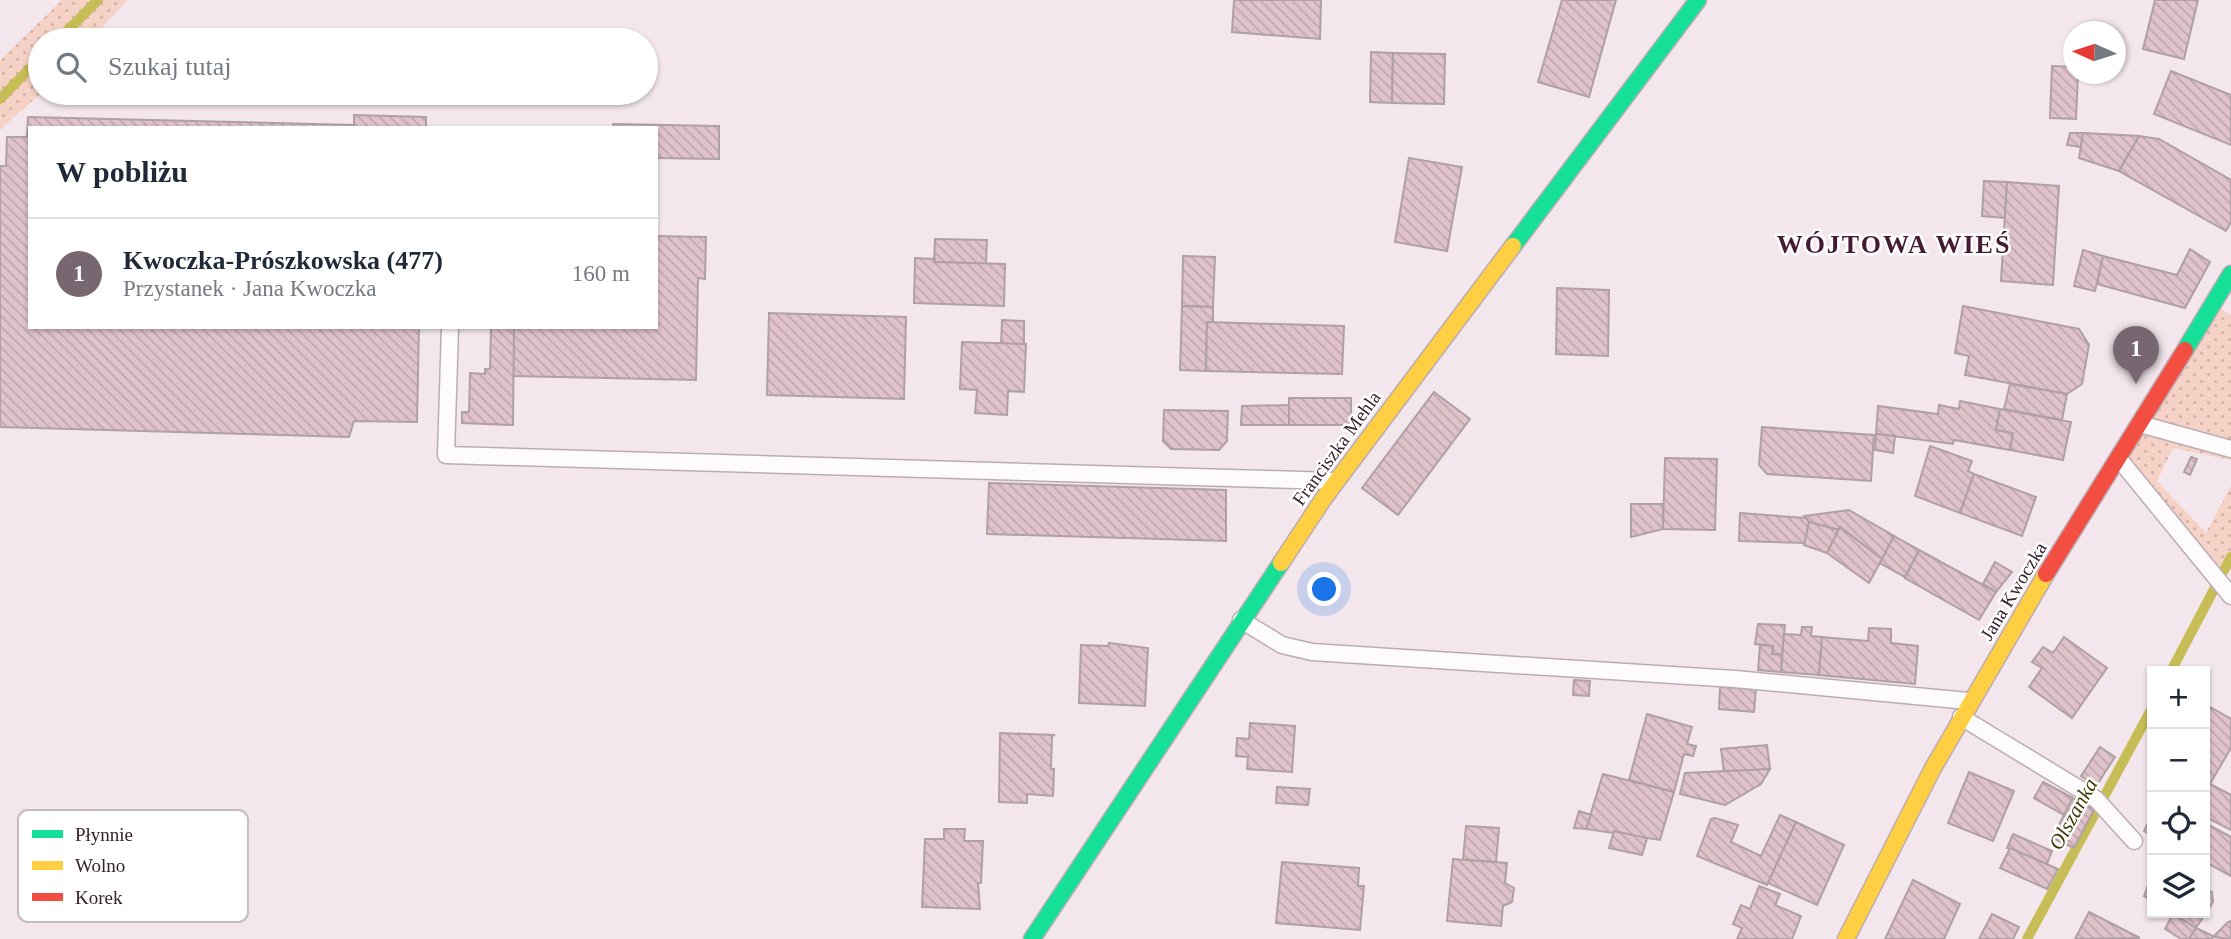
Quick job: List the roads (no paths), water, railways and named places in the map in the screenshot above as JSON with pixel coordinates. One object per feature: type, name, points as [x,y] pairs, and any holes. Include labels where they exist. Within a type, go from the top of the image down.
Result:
[{"type":"street","name":"Franciszka Mehla","points":[[1032,939],[1241,621],[1337,481],[1698,0]]},
{"type":"street","name":"Jana Kwoczka","points":[[1846,939],[1889,844],[1970,701],[2231,274]]},
{"type":"lane","points":[[450,329],[446,455],[1337,481]]},
{"type":"lane","points":[[2140,424],[2231,450]]},
{"type":"lane","points":[[2119,459],[2231,596]]},
{"type":"lane","points":[[1241,621],[1282,645],[1311,652],[1735,678],[1970,701]]},
{"type":"lane","points":[[1961,717],[2096,799],[2134,841]]},
{"type":"waterway","points":[[70,28],[98,0]]},
{"type":"waterway","points":[[0,99],[28,70]]},
{"type":"waterway","name":"Olszanka","points":[[2174,666],[2231,557]]},
{"type":"waterway","name":"Olszanka","points":[[2027,939],[2147,717]]},
{"type":"place","name":"Kwoczka-Prószkowska (477)","points":[[2136,384]]},
{"type":"district","name":"WÓJTOWA WIEŚ","points":[[1894,244]]}]
